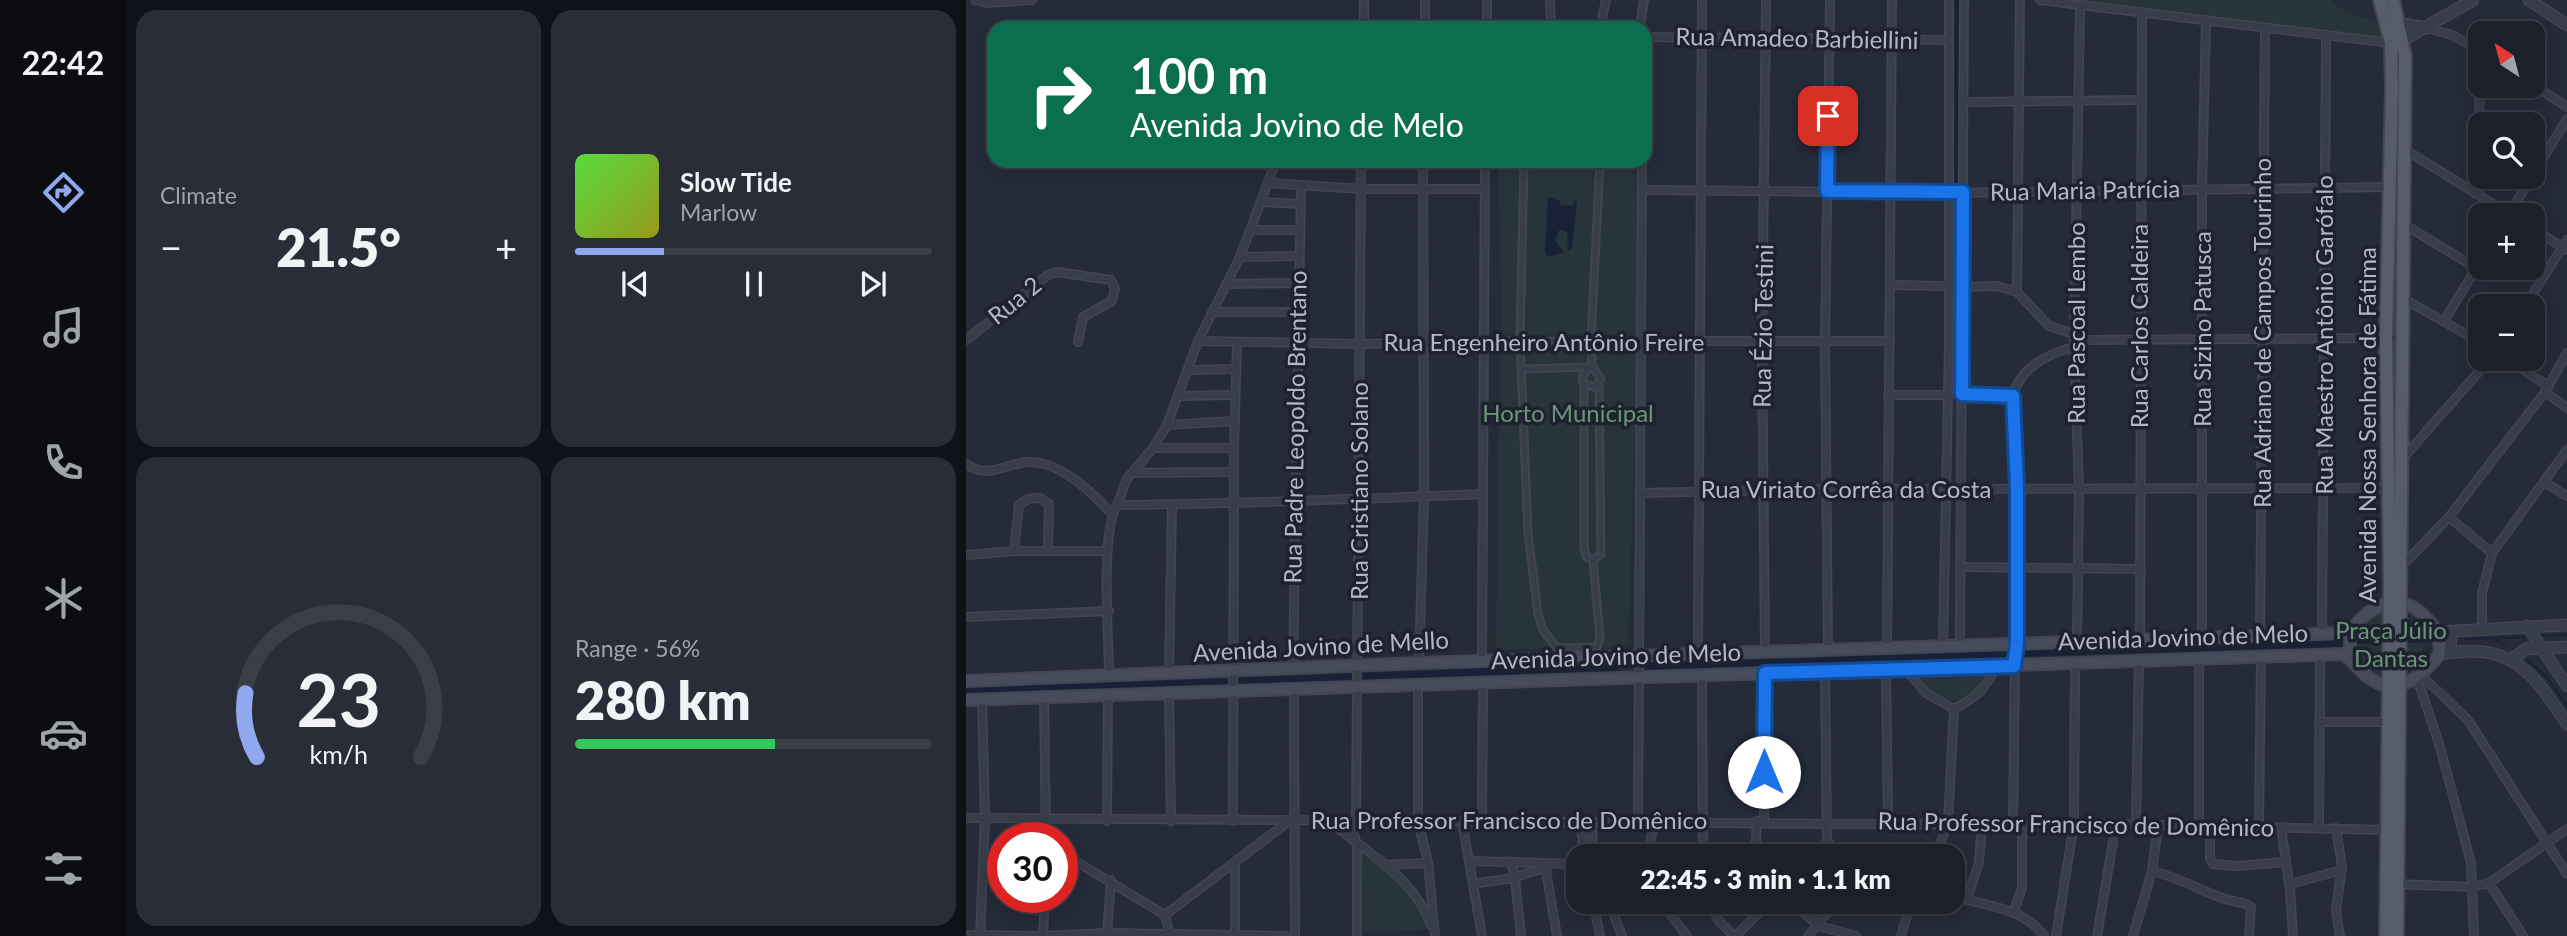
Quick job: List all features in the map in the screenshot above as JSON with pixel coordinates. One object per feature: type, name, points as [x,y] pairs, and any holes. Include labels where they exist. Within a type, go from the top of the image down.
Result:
[{"type":"main road","name":"Avenida Nossa Senhora de Fátima","points":[[2380,0],[2392,22],[2397,42],[2403,149],[2400,338],[2403,458],[2401,568],[2395,601]]},
{"type":"main road","name":"Avenida Nossa Senhora de Fátima","points":[[2392,22],[2393,0]]},
{"type":"main road","name":"Avenida Nossa Senhora de Fátima","points":[[2397,42],[2388,187],[2386,339],[2388,488],[2395,601],[2397,936]]},
{"type":"main road","points":[[2395,601],[2416,608],[2444,631],[2445,653],[2419,677],[2394,685],[2369,678],[2350,654],[2350,635],[2366,613],[2395,601]]},
{"type":"main road","name":"Avenida Jovino de Mello","points":[[966,681],[1698,653],[2350,635]]},
{"type":"main road","name":"Avenida Jovino de Melo","points":[[966,700],[2350,654]]},
{"type":"main road","name":"Avenida Nossa Senhora de Fátima","points":[[2386,936],[2389,722],[2394,685]]},
{"type":"street","points":[[975,0],[988,4],[1032,0]]},
{"type":"street","points":[[1364,0],[1364,21]]},
{"type":"street","points":[[1424,0],[1425,21]]},
{"type":"street","points":[[1487,0],[1487,21]]},
{"type":"street","points":[[1550,0],[1550,21]]},
{"type":"street","points":[[1602,21],[1606,0]]},
{"type":"street","points":[[1641,21],[1644,0]]},
{"type":"street","points":[[1698,653],[1703,191],[1702,0]]},
{"type":"street","name":"Rua Ézio Testini","points":[[1765,651],[1762,341],[1766,191],[1766,0]]},
{"type":"street","points":[[1828,649],[1825,343],[1830,0]]},
{"type":"street","points":[[1887,648],[1890,192],[1894,41],[1892,0]]},
{"type":"street","points":[[1949,0],[1948,40],[1962,287],[1960,645]]},
{"type":"street","points":[[1943,646],[1947,286],[1964,102],[1964,0]]},
{"type":"street","points":[[2017,292],[2020,0]]},
{"type":"street","points":[[2040,0],[2265,29],[2397,42],[2472,0]]},
{"type":"street","points":[[2535,2],[2567,25]]},
{"type":"street","name":"Rua Pascoal Lembo","points":[[2077,641],[2079,489],[2074,340],[2080,5]]},
{"type":"street","name":"Rua Carlos Caldeira","points":[[2140,640],[2138,340],[2142,12]]},
{"type":"street","name":"Rua Sizino Patusca","points":[[2202,638],[2202,190],[2206,20]]},
{"type":"street","points":[[2392,22],[2427,27],[2452,35],[2468,44]]},
{"type":"street","name":"Rua Adriano de Campos Tourinho","points":[[2260,637],[2265,29]]},
{"type":"street","name":"Rua Maestro Antônio Garófalo","points":[[2322,635],[2326,36]]},
{"type":"street","name":"Rua Amadeo Barbiellini","points":[[1652,37],[1948,40]]},
{"type":"street","points":[[2545,93],[2567,107]]},
{"type":"street","points":[[2476,194],[2480,98]]},
{"type":"street","points":[[1964,102],[2140,100]]},
{"type":"street","points":[[2545,155],[2567,119]]},
{"type":"street","points":[[2403,149],[2490,203]]},
{"type":"street","points":[[1109,675],[1108,551],[1112,514],[1132,472],[1153,448],[1167,425],[1198,341],[1240,257],[1273,168]]},
{"type":"street","name":"Rua Cristiano Solano","points":[[1357,936],[1357,845],[1352,835],[1356,820],[1358,686],[1361,168]]},
{"type":"street","points":[[1419,663],[1424,496],[1423,168]]},
{"type":"street","points":[[1482,661],[1485,168]]},
{"type":"street","points":[[1524,168],[1520,340],[1528,533],[1538,614],[1543,630],[1557,648],[1597,647],[1600,638],[1594,560]]},
{"type":"street","points":[[1594,560],[1601,554],[1599,373],[1592,366],[1591,340],[1600,168]]},
{"type":"street","points":[[1638,821],[1642,168]]},
{"type":"street","points":[[1268,183],[1362,189],[1484,189]]},
{"type":"street","name":"Rua Padre Leopoldo Brentano","points":[[1293,669],[1301,186]]},
{"type":"street","name":"Rua Maria Patrícia","points":[[1642,190],[1956,192],[2403,187]]},
{"type":"street","points":[[1261,202],[1300,204]]},
{"type":"street","points":[[2402,222],[2468,259]]},
{"type":"street","points":[[1251,230],[1300,230]]},
{"type":"street","points":[[2533,294],[2566,245],[2545,234]]},
{"type":"street","points":[[1240,257],[1299,256]]},
{"type":"street","name":"Rua 2","points":[[966,340],[1048,275],[1057,272],[1111,280],[1115,289],[1112,301],[1083,317],[1078,342]]},
{"type":"street","points":[[2444,321],[2469,280]]},
{"type":"street","points":[[1226,284],[1299,283]]},
{"type":"street","points":[[1890,285],[1947,286]]},
{"type":"street","points":[[1962,287],[1997,286],[2017,292],[2049,326],[2074,340]]},
{"type":"street","points":[[2401,297],[2468,335]]},
{"type":"street","points":[[1212,312],[1298,312]]},
{"type":"street","points":[[2013,824],[2017,489],[2013,396],[2021,378],[2050,353],[2074,340],[2400,338]]},
{"type":"street","name":"Rua Engenheiro Antônio Freire","points":[[1198,341],[1361,344],[1520,340],[1825,343],[1889,341]]},
{"type":"street","points":[[1233,821],[1233,472],[1237,343]]},
{"type":"street","points":[[2401,568],[2449,517],[2546,388],[2567,353]]},
{"type":"street","points":[[1521,369],[1592,366]]},
{"type":"street","points":[[1592,366],[1585,370],[1584,383],[1584,548],[1587,558],[1594,560]]},
{"type":"street","points":[[1188,370],[1236,369]]},
{"type":"street","points":[[2403,458],[2479,371]]},
{"type":"street","points":[[2523,371],[2567,408]]},
{"type":"street","points":[[1584,383],[1594,387],[1599,385]]},
{"type":"street","points":[[1962,394],[2013,396]]},
{"type":"street","points":[[1178,396],[1235,395]]},
{"type":"street","points":[[1888,395],[1947,395]]},
{"type":"street","points":[[1167,425],[1234,421]]},
{"type":"street","points":[[1153,448],[1234,448]]},
{"type":"street","points":[[2482,628],[2482,593],[2493,553],[2567,450]]},
{"type":"street","points":[[966,464],[984,472],[1030,462],[1049,466],[1073,479],[1112,514]]},
{"type":"street","points":[[1132,472],[1233,472]]},
{"type":"street","points":[[2544,482],[2567,496]]},
{"type":"street","name":"Rua Viriato Corrêa da Costa","points":[[1639,493],[1826,489],[2388,488]]},
{"type":"street","points":[[1117,505],[1234,505],[1360,496],[1483,494]]},
{"type":"street","points":[[1014,551],[1021,503],[1040,498],[1047,502],[1049,508],[1048,551]]},
{"type":"street","points":[[1169,674],[1172,505]]},
{"type":"street","points":[[2449,517],[2493,553]]},
{"type":"street","points":[[966,555],[1014,551],[1108,551]]},
{"type":"street","points":[[1960,567],[2141,569]]},
{"type":"street","points":[[966,617],[1109,611]]},
{"type":"street","points":[[2444,631],[2567,625]]},
{"type":"street","points":[[2528,628],[2567,686]]},
{"type":"street","points":[[2510,660],[2526,649],[2541,644],[2567,647]]},
{"type":"street","points":[[2445,653],[2479,651],[2510,660],[2535,677],[2567,724]]},
{"type":"street","points":[[2319,827],[2320,654]]},
{"type":"street","points":[[2259,826],[2261,656]]},
{"type":"street","points":[[2199,659],[2199,826]]},
{"type":"street","points":[[2136,826],[2138,661]]},
{"type":"street","points":[[2056,936],[2074,823],[2075,664]]},
{"type":"street","points":[[1954,709],[1986,688],[1996,666]]},
{"type":"street","points":[[1886,669],[1888,824]]},
{"type":"street","points":[[1905,669],[1926,693],[1954,709]]},
{"type":"street","points":[[1824,844],[1827,841],[1825,672]]},
{"type":"street","points":[[1757,844],[1760,821],[1765,673]]},
{"type":"street","points":[[1702,677],[1702,844]]},
{"type":"street","points":[[2419,677],[2468,720],[2567,874]]},
{"type":"street","points":[[2419,677],[2468,850],[2474,936]]},
{"type":"street","points":[[1482,821],[1483,683]]},
{"type":"street","points":[[1419,685],[1418,820],[1428,863],[1435,936]]},
{"type":"street","points":[[1294,689],[1292,821],[1295,936]]},
{"type":"street","points":[[1169,692],[1171,821]]},
{"type":"street","points":[[1107,821],[1108,695]]},
{"type":"street","points":[[1045,697],[1046,821]]},
{"type":"street","points":[[980,935],[985,819],[982,699]]},
{"type":"street","points":[[1940,844],[1948,823],[1954,709]]},
{"type":"street","points":[[2319,722],[2389,722]]},
{"type":"street","name":"Rua Professor Francisco de Domênico","points":[[966,818],[1046,821],[1827,821],[2022,825],[2074,823],[2388,830]]},
{"type":"street","points":[[1165,915],[1292,821]]},
{"type":"street","points":[[1329,821],[1406,881],[1423,902],[1435,936]]},
{"type":"street","points":[[1462,821],[1482,936]]},
{"type":"street","points":[[1580,822],[1583,844]]},
{"type":"street","points":[[1592,822],[1593,844]]},
{"type":"street","points":[[1650,844],[1655,822]]},
{"type":"street","points":[[1982,824],[1979,862],[1967,900],[2014,911],[2039,928],[2044,936]]},
{"type":"street","points":[[2014,911],[2022,888],[2022,825]]},
{"type":"street","points":[[2133,936],[2152,871],[2158,826]]},
{"type":"street","points":[[2210,826],[2210,859],[2213,864],[2238,866],[2286,862]]},
{"type":"street","points":[[2281,827],[2290,884],[2293,936]]},
{"type":"street","points":[[2336,828],[2342,870],[2336,911],[2340,936]]},
{"type":"street","points":[[2397,884],[2472,887],[2489,883],[2567,829]]},
{"type":"street","points":[[1827,841],[1830,844]]},
{"type":"street","points":[[2097,936],[2113,841]]},
{"type":"street","points":[[1470,861],[1566,865]]},
{"type":"street","points":[[1509,861],[1514,870],[1512,878],[1521,936]]},
{"type":"street","points":[[1078,862],[1165,915],[1170,935]]},
{"type":"street","points":[[1235,936],[1236,863]]},
{"type":"street","points":[[1384,865],[1428,863]]},
{"type":"street","points":[[1474,884],[1512,878],[1548,866]]},
{"type":"street","points":[[1548,866],[1557,936]]},
{"type":"street","points":[[2290,884],[2342,870]]},
{"type":"street","points":[[2152,871],[2176,876],[2225,899],[2247,904],[2251,907],[2249,936]]},
{"type":"street","points":[[1107,934],[1111,880]]},
{"type":"street","points":[[2489,883],[2523,936]]},
{"type":"street","points":[[1042,936],[1044,913]]},
{"type":"street","points":[[1596,914],[1600,936]]},
{"type":"street","points":[[1613,914],[1622,935]]},
{"type":"street","points":[[1670,914],[1687,936]]},
{"type":"street","points":[[1715,914],[1735,936],[1757,914]]},
{"type":"street","points":[[1804,914],[1819,926],[1856,936]]},
{"type":"street","points":[[1808,936],[1827,914]]},
{"type":"street","points":[[1900,936],[1907,914]]},
{"type":"street","points":[[966,935],[1286,936]]},
{"type":"street","points":[[1428,936],[1435,936]]},
{"type":"green space","points":[[2040,0],[2330,0],[2348,14],[2376,21],[2391,43]]},
{"type":"green space","points":[[1498,168],[1636,168],[1636,335],[1502,335]]},
{"type":"green space","name":"Horto Municipal","points":[[1638,343],[1628,646],[1496,650],[1500,349]]},
{"type":"green space","name":"Praça Júlio Dantas","points":[[2391,612],[2404,615],[2414,622],[2421,632],[2424,645],[2421,658],[2414,668],[2404,675],[2391,678],[2378,675],[2368,668],[2361,658],[2358,645],[2361,632],[2368,622],[2378,615]]},
{"type":"green space","points":[[1986,671],[1974,690],[1954,701],[1938,697],[1911,672]]},
{"type":"green space","points":[[1365,854],[1412,894],[1429,929],[1364,933],[1361,855]]},
{"type":"water","points":[[1548,197],[1560,201],[1560,205],[1572,206],[1575,200],[1577,202],[1572,248],[1568,251],[1567,232],[1559,230],[1555,241],[1564,252],[1548,257],[1545,251]]},
{"type":"waterway","points":[[1958,0],[1958,186]]},
{"type":"waterway","points":[[1958,198],[1958,388]]},
{"type":"waterway","points":[[2540,636],[2567,635]]},
{"type":"waterway","points":[[2465,639],[2527,637]]},
{"type":"waterway","points":[[2495,639],[2506,646]]},
{"type":"waterway","points":[[2405,642],[2425,641]]},
{"type":"waterway","points":[[2023,653],[2349,643]]},
{"type":"waterway","points":[[2355,643],[2375,643]]},
{"type":"waterway","points":[[1644,666],[2006,654]]},
{"type":"waterway","points":[[2527,660],[2547,677],[2567,706]]},
{"type":"waterway","points":[[1241,681],[1617,667]]},
{"type":"waterway","points":[[966,691],[1224,682]]},
{"type":"route","points":[[1764,772],[1765,673],[2014,666],[2017,643],[2017,489],[2013,396],[1962,394],[1963,192],[1827,191],[1828,116]]}]
